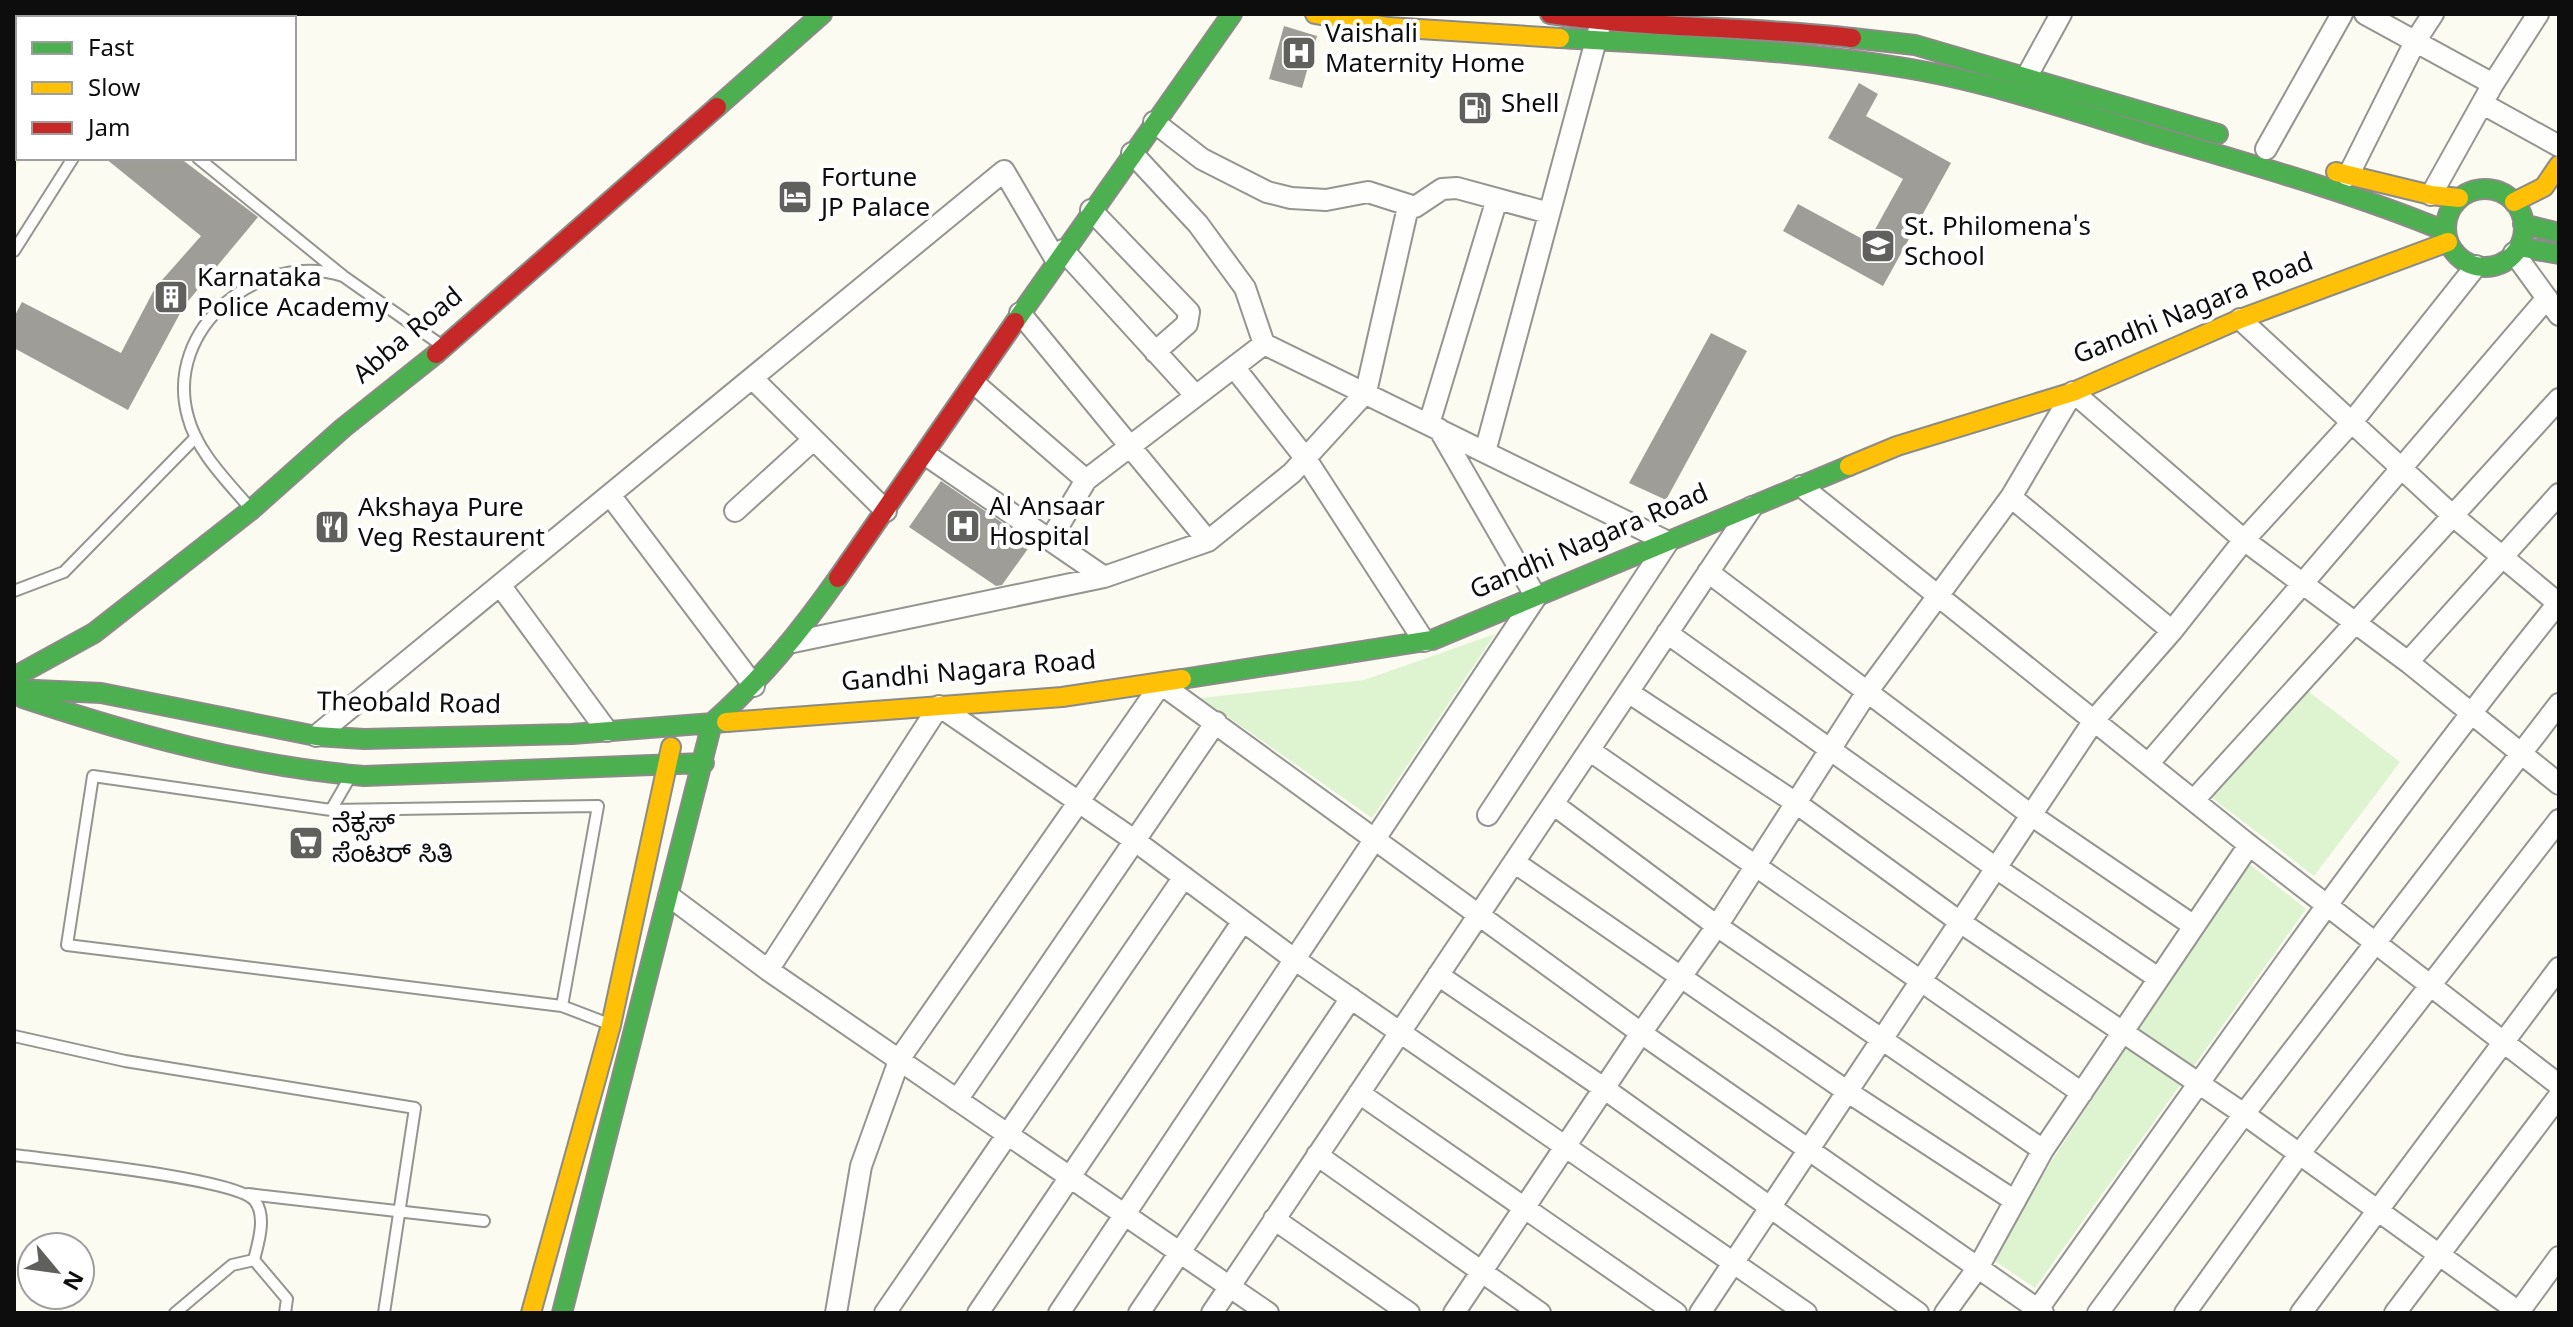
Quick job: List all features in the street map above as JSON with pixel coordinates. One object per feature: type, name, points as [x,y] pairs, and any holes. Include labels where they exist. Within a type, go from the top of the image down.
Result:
[{"type":"main road","name":"Abba Road","points":[[14,677],[94,633],[251,510],[343,428],[445,347],[822,14]]},
{"type":"main road","points":[[562,1313],[712,723],[754,686],[793,642],[926,455],[1059,255],[1232,14]]},
{"type":"main road","points":[[1315,14],[1388,27],[1793,53],[1902,67],[2017,94],[2404,214],[2447,237],[2459,258],[2476,266],[2497,265],[2517,250],[2523,224],[2514,202],[2498,191],[2477,189],[2459,198],[2448,213],[2447,237]]},
{"type":"main road","points":[[1560,15],[1602,22],[1800,23],[1915,45],[2027,76],[2348,176],[2431,195],[2459,198]]},
{"type":"main road","points":[[2514,202],[2544,187],[2559,165]]},
{"type":"main road","points":[[2523,224],[2559,233]]},
{"type":"main road","name":"Gandhi Nagara Road","points":[[712,723],[1062,697],[1424,641],[1897,446],[2073,392],[2240,319],[2447,237]]},
{"type":"main road","points":[[2517,250],[2559,254]]},
{"type":"main road","name":"Theobald Road","points":[[14,692],[101,693],[316,736],[364,739],[607,731],[712,723]]},
{"type":"main road","name":"Theobald Road","points":[[14,692],[148,737],[312,772],[350,775],[574,770],[667,762],[704,763]]},
{"type":"main road","points":[[531,1313],[611,1025],[676,726]]},
{"type":"street","points":[[2027,76],[2061,14]]},
{"type":"street","points":[[2266,149],[2342,14]]},
{"type":"street","points":[[2365,14],[2493,84]]},
{"type":"street","points":[[2348,176],[2416,40],[2433,14]]},
{"type":"street","points":[[2431,195],[2493,84],[2538,14]]},
{"type":"street","points":[[1485,452],[1602,22]]},
{"type":"street","points":[[2483,104],[2559,146]]},
{"type":"street","points":[[1154,122],[1202,159],[1267,192],[1291,198],[1326,200],[1368,192],[1408,207],[1421,204],[1442,189],[1457,188],[1549,213]]},
{"type":"street","points":[[1132,153],[1198,224],[1245,288],[1264,344],[1668,542],[1488,815]]},
{"type":"street","points":[[316,736],[1004,171],[1059,255],[1196,396]]},
{"type":"street","points":[[1059,1313],[1536,597],[1434,427],[1497,199]]},
{"type":"street","points":[[793,642],[1104,577],[1208,541],[1306,459],[1366,392],[1408,207]]},
{"type":"street","points":[[1091,210],[1189,312],[1187,324],[1155,352]]},
{"type":"street","points":[[2149,763],[2402,468],[2553,306],[2517,250]]},
{"type":"street","points":[[1700,1313],[2095,719],[2172,631],[2244,540],[2352,422],[2476,266]]},
{"type":"street","points":[[1020,313],[1208,541]]},
{"type":"street","points":[[836,1313],[861,1166],[900,1058],[1161,684],[1641,1033],[2040,1311],[2327,905],[2470,712],[2559,603],[2452,515],[2240,319]]},
{"type":"street","points":[[1050,540],[1086,480],[1264,344]]},
{"type":"street","points":[[1234,367],[1306,459],[1424,641]]},
{"type":"street","points":[[752,378],[886,511]]},
{"type":"street","points":[[974,383],[1086,480]]},
{"type":"street","points":[[1454,1313],[1641,1033],[1717,926],[1867,692],[2011,497],[2073,392],[2244,540],[2408,662],[2559,784]]},
{"type":"street","points":[[2194,800],[2559,399]]},
{"type":"street","points":[[735,511],[813,440]]},
{"type":"street","points":[[926,455],[1104,577]]},
{"type":"street","points":[[1801,486],[2249,845],[2559,1085]]},
{"type":"street","points":[[2408,662],[2559,494]]},
{"type":"street","points":[[610,495],[754,686]]},
{"type":"street","points":[[2011,497],[2172,631]]},
{"type":"street","points":[[1212,1313],[1752,507]]},
{"type":"street","points":[[1708,572],[2031,815],[2194,926]]},
{"type":"street","points":[[500,585],[607,731]]},
{"type":"street","points":[[1667,633],[1996,868],[2158,978]]},
{"type":"street","points":[[1628,692],[1796,803],[1960,922],[2124,1030],[2300,1153],[2519,1313],[2559,1257]]},
{"type":"street","points":[[2098,1313],[2374,942],[2559,704]]},
{"type":"street","points":[[768,970],[939,706],[1134,840],[1294,959],[1806,1313]]},
{"type":"street","points":[[957,1100],[1216,722]]},
{"type":"street","points":[[1589,750],[2082,1093]]},
{"type":"street","points":[[1553,804],[1717,926],[2043,1150]]},
{"type":"street","points":[[2185,1313],[2300,1153],[2559,820]]},
{"type":"street","points":[[1945,1313],[1979,1266],[2043,1150],[2249,845]]},
{"type":"street","points":[[1514,862],[1848,1092],[2015,1201]]},
{"type":"street","points":[[885,1313],[1184,877]]},
{"type":"street","points":[[669,896],[768,970],[1268,1313]]},
{"type":"street","points":[[978,1313],[1243,921]]},
{"type":"street","points":[[2301,1313],[2559,968]]},
{"type":"street","points":[[1438,975],[1604,1088],[1918,1313]]},
{"type":"street","points":[[1139,1313],[1351,998]]},
{"type":"street","points":[[1359,1093],[1676,1313]]},
{"type":"street","points":[[2395,1313],[2559,1096]]},
{"type":"street","points":[[1317,1155],[1540,1313]]},
{"type":"street","points":[[1274,1219],[1409,1313]]},
{"type":"lane","points":[[14,251],[72,160]]},
{"type":"lane","points":[[200,160],[343,276],[445,347]]},
{"type":"lane","points":[[251,510],[196,437],[185,400],[187,370],[195,343],[217,311],[242,289],[276,274],[314,268],[343,276]]},
{"type":"lane","points":[[14,591],[64,572],[196,437]]},
{"type":"lane","points":[[331,810],[350,775]]},
{"type":"lane","points":[[562,1006],[598,806],[331,810],[93,776],[67,945],[562,1006],[611,1025]]},
{"type":"lane","points":[[14,1036],[125,1061],[415,1108],[384,1313]]},
{"type":"lane","points":[[14,1155],[162,1175],[248,1194],[484,1221]]},
{"type":"lane","points":[[248,1194],[257,1203],[261,1229],[254,1260]]},
{"type":"lane","points":[[175,1313],[232,1265],[254,1260]]},
{"type":"lane","points":[[254,1260],[287,1299],[285,1313]]},
{"type":"green space","points":[[14,14],[31,14],[34,16],[16,16],[16,160],[21,160],[14,171]]},
{"type":"green space","points":[[1495,634],[1372,818],[1201,698],[1364,680]]},
{"type":"green space","points":[[2304,688],[2400,762],[2314,876],[2211,797]]},
{"type":"green space","points":[[2247,862],[2306,909],[2035,1288],[1989,1257]]},
{"type":"building","points":[[1284,26],[1317,36],[1302,88],[1269,79]]},
{"type":"building","points":[[1859,83],[1878,94],[1866,116],[1951,163],[1883,286],[1783,231],[1798,204],[1868,242],[1903,179],[1828,138]]},
{"type":"building","points":[[107,160],[183,160],[258,217],[184,306],[128,410],[14,348],[14,317],[22,302],[121,353],[155,288],[201,236]]},
{"type":"building","points":[[1711,333],[1747,351],[1666,500],[1629,483]]},
{"type":"building","points":[[941,481],[1032,543],[1002,585],[996,586],[909,527]]},
{"type":"traffic: fast","points":[[717,107],[822,14]]},
{"type":"traffic: fast","points":[[1015,322],[1232,14]]},
{"type":"traffic: fast","points":[[1560,38],[1815,56],[1961,79],[2296,178],[2445,231]]},
{"type":"traffic: fast","points":[[1852,38],[1915,45],[2218,134]]},
{"type":"traffic: fast","points":[[2485,189],[2500,192],[2512,201],[2521,213],[2524,228],[2521,243],[2512,255],[2500,264],[2485,267],[2470,264],[2458,255],[2449,243],[2446,228],[2449,213],[2458,201],[2470,192],[2485,189]]},
{"type":"traffic: fast","points":[[2523,224],[2559,233]]},
{"type":"traffic: fast","points":[[2519,247],[2559,254]]},
{"type":"traffic: fast","points":[[14,677],[94,633],[251,510],[343,428],[436,354]]},
{"type":"traffic: fast","points":[[1182,679],[1432,640],[1849,466]]},
{"type":"traffic: fast","points":[[562,1313],[712,723],[780,654],[838,578]]},
{"type":"traffic: fast","points":[[14,689],[101,693],[316,736],[364,739],[572,734],[726,722]]},
{"type":"traffic: fast","points":[[23,698],[107,724],[234,757],[364,776],[704,763]]},
{"type":"traffic: slow","points":[[1315,14],[1388,27],[1560,38]]},
{"type":"traffic: slow","points":[[2514,202],[2544,187],[2559,165]]},
{"type":"traffic: slow","points":[[2336,172],[2431,195],[2459,198]]},
{"type":"traffic: slow","points":[[1849,466],[1897,446],[2073,392],[2240,319],[2448,242]]},
{"type":"traffic: slow","points":[[726,722],[1062,697],[1182,679]]},
{"type":"traffic: slow","points":[[531,1313],[611,1025],[671,747]]},
{"type":"traffic: jam","points":[[1550,14],[1852,38]]},
{"type":"traffic: jam","points":[[436,354],[717,107]]},
{"type":"traffic: jam","points":[[838,578],[1015,322]]},
{"type":"place","name":"Vaishali Maternity Home","points":[[1299,53]]},
{"type":"place","name":"Shell","points":[[1475,108]]},
{"type":"place","name":"Fortune JP Palace","points":[[795,197]]},
{"type":"place","name":"St. Philomena's School","points":[[1878,246]]},
{"type":"place","name":"Karnataka Police Academy","points":[[171,297]]},
{"type":"place","name":"Al Ansaar Hospital","points":[[963,526]]},
{"type":"place","name":"Akshaya Pure Veg Restaurent","points":[[332,527]]},
{"type":"place","name":"ನೆಕ್ಸಸ್ ಸೆಂಟರ್ ಸಿತಿ","points":[[306,843]]}]
